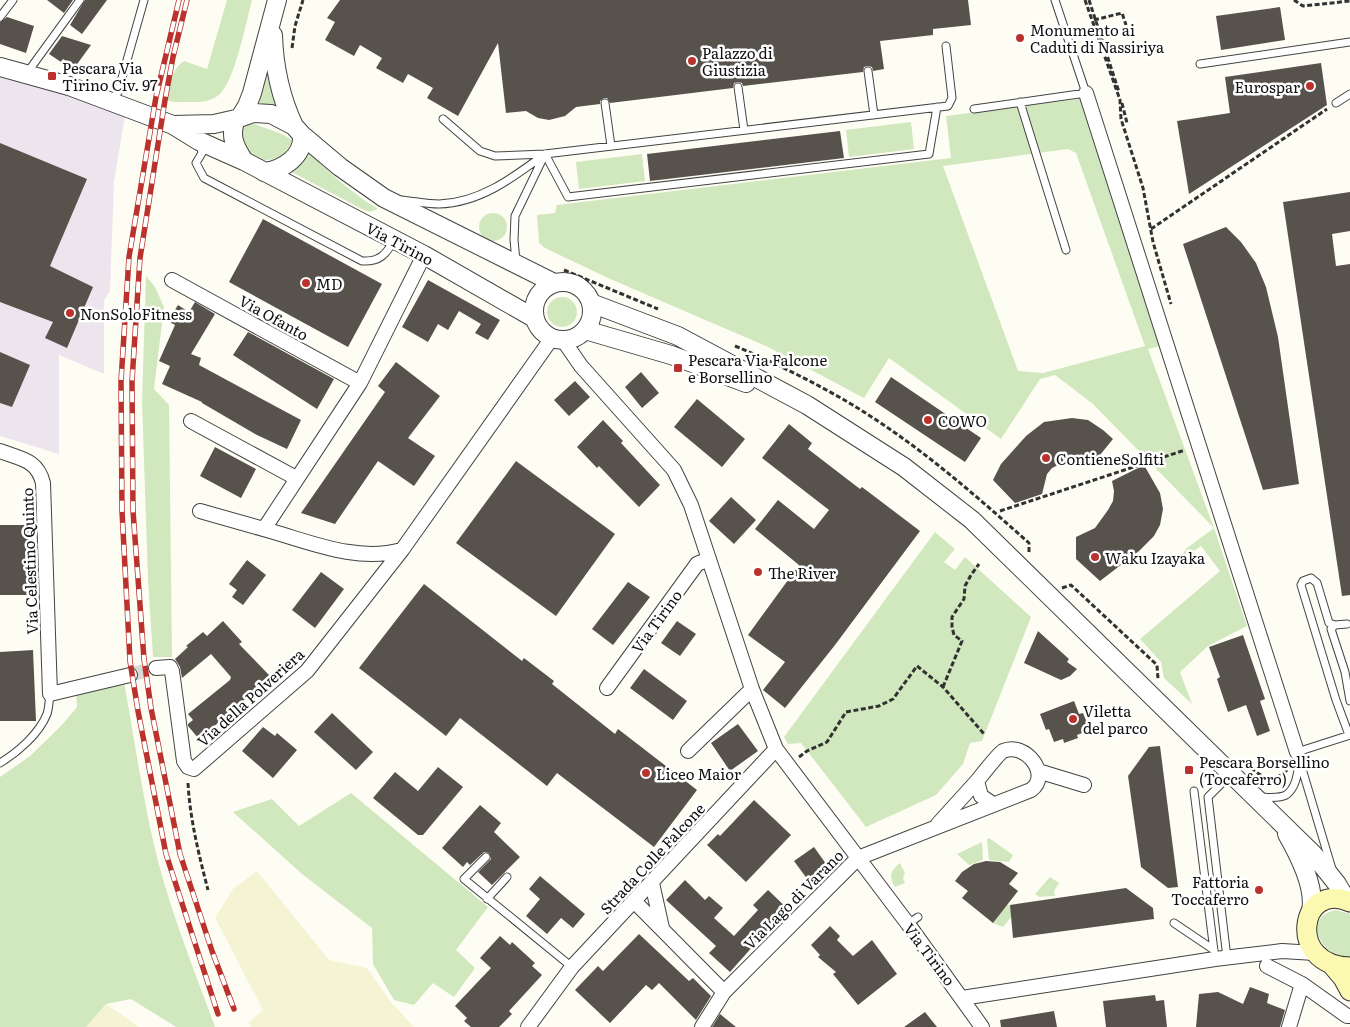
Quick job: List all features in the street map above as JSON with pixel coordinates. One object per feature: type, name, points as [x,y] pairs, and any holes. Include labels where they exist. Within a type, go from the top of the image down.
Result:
[{"type":"main road","points":[[1349,902],[1337,899],[1326,901],[1316,906],[1310,911],[1306,930],[1308,940],[1315,953],[1331,964],[1343,978],[1350,991]]},
{"type":"main road","points":[[1331,964],[1350,966]]},
{"type":"street","points":[[244,161],[232,138],[233,127],[252,93],[277,0]]},
{"type":"street","points":[[0,66],[112,102],[173,125],[199,141],[264,172],[275,171],[294,158],[302,145],[298,130],[278,85],[272,22]]},
{"type":"street","points":[[1086,93],[1256,623],[1294,758]]},
{"type":"street","points":[[173,125],[207,124],[253,113],[271,114],[298,130],[340,167],[384,198],[554,282]]},
{"type":"street","name":"Via Tirino","points":[[264,172],[424,255],[534,318]]},
{"type":"street","points":[[264,529],[360,383],[424,255]]},
{"type":"street","name":"Via Ofanto","points":[[172,280],[360,383]]},
{"type":"street","points":[[563,281],[581,287],[591,303],[590,322],[585,330],[571,339],[558,339],[544,334],[534,318],[535,300],[546,286],[554,282],[563,281]]},
{"type":"street","points":[[591,303],[678,336],[807,405],[904,468],[972,520],[1314,855],[1349,902]]},
{"type":"street","points":[[585,330],[670,355],[807,405]]},
{"type":"street","name":"Via Tirino","points":[[558,339],[674,470],[691,505],[752,688],[776,749],[858,858],[913,921],[962,998],[1219,956],[1282,951],[1315,953]]},
{"type":"street","name":"Via della Polveriera","points":[[163,668],[172,671],[184,761],[188,767],[194,769],[307,671],[402,550],[537,360],[558,339]]},
{"type":"street","points":[[537,360],[550,352],[575,357]]},
{"type":"street","points":[[191,421],[296,478]]},
{"type":"street","name":"Via Celestino Quinto","points":[[0,452],[35,465],[40,472],[42,482],[50,694]]},
{"type":"street","points":[[200,511],[356,554],[387,554],[402,550]]},
{"type":"street","name":"Via Tirino","points":[[607,688],[698,564],[709,559]]},
{"type":"street","points":[[50,694],[130,675]]},
{"type":"street","points":[[688,752],[752,688]]},
{"type":"street","name":"Strada Colle Falcone","points":[[528,1027],[572,967],[776,749]]},
{"type":"street","points":[[1014,750],[1024,753],[1033,760],[1038,771],[1036,787],[1031,790],[993,804],[981,796],[977,781],[1003,752],[1014,750]]},
{"type":"street","points":[[1038,771],[1084,785]]},
{"type":"street","name":"Via Lago di Varano","points":[[934,828],[977,781]]},
{"type":"street","name":"Via Lago di Varano","points":[[702,1027],[724,992],[858,858],[993,804]]},
{"type":"street","points":[[1280,821],[1305,871],[1313,902],[1310,911]]},
{"type":"street","points":[[652,883],[662,929]]},
{"type":"street","points":[[634,901],[724,992]]},
{"type":"street","points":[[1267,966],[1302,984],[1347,1016],[1350,1016]]},
{"type":"street","points":[[1289,1027],[1302,984]]},
{"type":"street","points":[[962,998],[982,1027]]},
{"type":"lane","points":[[0,17],[13,0]]},
{"type":"lane","points":[[27,74],[80,0]]},
{"type":"lane","points":[[112,102],[118,92],[144,0]]},
{"type":"lane","points":[[974,109],[1086,93],[1055,0]]},
{"type":"lane","points":[[1200,64],[1350,42]]},
{"type":"lane","points":[[443,119],[480,151],[495,156],[545,154],[948,106],[952,98],[946,46]]},
{"type":"lane","points":[[868,71],[874,115]]},
{"type":"lane","points":[[738,87],[744,130]]},
{"type":"lane","points":[[1336,103],[1350,94]]},
{"type":"lane","points":[[1020,102],[1066,250]]},
{"type":"lane","points":[[606,103],[611,146]]},
{"type":"lane","points":[[545,154],[568,197],[929,154],[937,107]]},
{"type":"lane","points":[[199,141],[202,153],[196,163],[201,173],[209,181],[362,261],[370,261],[381,257],[388,251],[394,240]]},
{"type":"lane","points":[[384,198],[438,204],[459,202],[480,196],[514,177],[545,154]]},
{"type":"lane","points":[[516,264],[515,216],[545,154]]},
{"type":"lane","points":[[1294,758],[1349,735],[1336,700],[1301,585],[1303,582],[1311,578],[1317,583],[1329,623],[1335,626],[1347,624]]},
{"type":"lane","points":[[1335,626],[1331,629],[1345,672],[1350,701]]},
{"type":"lane","points":[[0,763],[40,729],[47,713],[50,694]]},
{"type":"lane","points":[[1255,797],[1280,797],[1286,795],[1296,782],[1298,767],[1294,758]]},
{"type":"lane","points":[[1294,758],[1337,884]]},
{"type":"lane","points":[[1219,956],[1208,797],[1231,774]]},
{"type":"lane","points":[[1194,791],[1219,956]]},
{"type":"lane","points":[[486,857],[464,879],[572,967]]},
{"type":"lane","points":[[487,899],[507,877]]},
{"type":"lane","points":[[1174,923],[1219,956]]},
{"type":"path","points":[[292,55],[295,26],[304,0]]},
{"type":"path","points":[[1085,0],[1116,80],[1126,123]]},
{"type":"path","points":[[1089,0],[1120,100]]},
{"type":"path","points":[[1294,0],[1303,6],[1350,1]]},
{"type":"path","points":[[1094,20],[1122,13],[1126,25]]},
{"type":"path","points":[[1150,229],[1336,103]]},
{"type":"path","points":[[1000,511],[1185,450]]},
{"type":"path","points":[[943,687],[962,641],[954,635],[952,617],[964,599],[964,586],[980,564]]},
{"type":"path","points":[[807,751],[818,748],[827,742],[846,712],[880,706],[893,699],[917,666],[943,687],[985,735]]},
{"type":"path","points":[[1250,766],[1260,775],[1275,778],[1284,773],[1294,758]]},
{"type":"path","points":[[188,767],[189,801],[197,850],[208,890]]},
{"type":"shaded area","points":[[0,72],[126,110],[114,182],[110,291],[104,300],[104,374],[59,355],[59,454],[0,436]]},
{"type":"green space","points":[[227,0],[252,0],[235,65],[225,88],[216,97],[205,101],[172,102],[166,100],[169,84],[176,68],[180,64],[184,61],[207,69]]},
{"type":"green space","points":[[269,67],[279,109],[253,102],[262,86]]},
{"type":"green space","points":[[1093,97],[1165,345],[1148,349],[1214,528],[1093,404],[1055,375],[1040,379],[1001,439],[889,358],[864,398],[766,346],[608,278],[545,248],[539,243],[537,215],[555,213],[557,205],[951,158],[946,116]],"holes":[[[1068,149],[1076,153],[1145,346],[1043,373],[1018,371],[943,166]]]},
{"type":"green space","points":[[911,122],[914,149],[849,157],[846,130]]},
{"type":"green space","points":[[251,123],[282,134],[292,140],[288,148],[282,155],[268,160],[253,156],[243,142],[243,126]]},
{"type":"green space","points":[[305,148],[339,181],[378,209],[370,212],[362,209],[284,168]]},
{"type":"green space","points":[[642,154],[645,181],[579,189],[576,162]]},
{"type":"green space","points":[[493,213],[503,217],[507,227],[503,237],[493,241],[483,237],[479,227],[483,217]]},
{"type":"green space","points":[[146,276],[155,287],[164,307],[154,389],[169,405],[172,657],[153,657],[148,580],[142,401]]},
{"type":"green space","points":[[562,297],[573,301],[577,312],[573,323],[562,327],[551,323],[547,312],[551,301]]},
{"type":"green space","points":[[1214,528],[1247,626],[1208,646],[1180,672],[1192,704],[1164,678],[1161,662],[1140,639],[1220,571],[1201,546],[1175,564],[1187,548]]},
{"type":"green space","points":[[935,532],[955,549],[944,562],[955,570],[965,557],[1031,617],[982,741],[970,743],[963,764],[936,795],[866,827],[801,743],[788,744],[784,737]]},
{"type":"green space","points":[[124,682],[158,861],[177,924],[215,1027],[176,1027],[131,999],[106,1004],[86,1027],[0,1027],[0,777],[30,756],[62,725],[77,707],[76,692]]},
{"type":"green space","points":[[351,793],[488,907],[456,950],[475,968],[454,997],[433,983],[414,1005],[394,1000],[373,964],[372,928],[302,874],[233,812],[272,799],[299,826]]},
{"type":"green space","points":[[989,838],[1013,855],[1009,862],[989,860],[987,839]]},
{"type":"green space","points":[[982,842],[983,860],[969,865],[957,854]]},
{"type":"green space","points":[[900,863],[905,873],[903,878],[905,883],[895,887],[891,874]]},
{"type":"green space","points":[[257,871],[329,960],[367,968],[390,1001],[414,1027],[251,1027],[249,1022],[263,1010],[215,918],[233,889]]},
{"type":"green space","points":[[1050,877],[1059,883],[1054,891],[1055,896],[1039,897],[1035,894]]},
{"type":"green space","points":[[1006,905],[1020,907],[1003,927],[993,923]]},
{"type":"green space","points":[[1336,910],[1350,914],[1350,957],[1340,956],[1331,951],[1319,937],[1317,928],[1319,921],[1325,914]]},
{"type":"green space","points":[[106,1004],[139,1027],[86,1027]]},
{"type":"building","points":[[47,0],[73,0],[64,13]]},
{"type":"building","points":[[85,0],[107,0],[82,34],[70,25]]},
{"type":"building","name":"Palazzo di Giustizia","points":[[340,0],[968,0],[971,25],[933,29],[933,35],[880,41],[884,69],[873,71],[872,67],[868,66],[864,67],[863,72],[743,86],[742,83],[738,82],[734,83],[733,88],[610,103],[607,98],[604,98],[600,101],[600,104],[576,107],[565,116],[549,120],[538,118],[526,111],[506,113],[498,43],[458,116],[427,98],[433,88],[408,74],[403,83],[376,68],[382,58],[360,45],[354,56],[325,40],[335,22],[327,18]]},
{"type":"building","points":[[1280,7],[1285,40],[1221,50],[1216,16]]},
{"type":"building","points":[[7,17],[34,26],[26,53],[0,44],[0,22]]},
{"type":"building","points":[[62,36],[91,45],[75,67],[63,59],[61,62],[49,54]]},
{"type":"building","points":[[1321,63],[1327,105],[1189,194],[1177,121],[1230,113],[1225,77]]},
{"type":"building","points":[[840,131],[844,158],[650,181],[647,154]]},
{"type":"building","points":[[0,143],[87,179],[50,266],[93,287],[67,348],[45,338],[53,322],[0,302]]},
{"type":"building","points":[[1350,192],[1350,231],[1332,234],[1336,266],[1350,264],[1350,595],[1342,596],[1283,202]]},
{"type":"building","name":"MD","points":[[263,219],[382,284],[348,347],[229,282]]},
{"type":"building","points":[[1226,227],[1241,242],[1256,263],[1266,287],[1278,337],[1299,484],[1263,490],[1183,244]]},
{"type":"building","points":[[428,280],[500,320],[488,340],[475,333],[481,324],[459,311],[448,330],[438,324],[428,342],[402,327]]},
{"type":"building","points":[[195,302],[215,314],[191,354],[201,358],[199,365],[301,420],[287,449],[257,435],[202,402],[162,384],[170,366],[159,361],[175,325],[168,321],[178,305],[189,312]]},
{"type":"building","points":[[248,332],[334,379],[317,409],[233,355]]},
{"type":"building","points":[[0,352],[30,365],[12,407],[0,403]]},
{"type":"building","points":[[396,362],[440,396],[408,438],[435,456],[414,486],[378,461],[335,524],[301,513],[385,392],[378,386]]},
{"type":"building","points":[[641,372],[659,393],[642,408],[625,387]]},
{"type":"building","name":"COWO","points":[[891,377],[981,438],[965,462],[875,402]]},
{"type":"building","points":[[575,381],[590,397],[569,416],[554,400]]},
{"type":"building","points":[[697,399],[745,439],[722,467],[674,427]]},
{"type":"building","points":[[1072,418],[1088,420],[1113,439],[1091,466],[1080,461],[1068,460],[1052,468],[1047,474],[1042,494],[1015,503],[993,480],[1001,464],[1026,436],[1044,422]]},
{"type":"building","points":[[603,420],[623,441],[621,443],[660,485],[639,507],[599,466],[597,468],[577,447]]},
{"type":"building","points":[[789,424],[812,443],[808,449],[860,489],[862,487],[920,531],[835,645],[785,708],[763,690],[785,662],[748,635],[799,565],[755,529],[778,500],[814,529],[829,510],[762,458]]},
{"type":"building","points":[[215,447],[256,469],[241,498],[200,476]]},
{"type":"building","points":[[516,461],[615,534],[556,616],[456,543]]},
{"type":"building","points":[[1144,465],[1160,493],[1163,509],[1160,525],[1154,536],[1139,551],[1100,581],[1076,559],[1076,537],[1095,528],[1108,510],[1113,501],[1112,481]]},
{"type":"building","points":[[731,497],[756,520],[734,544],[709,521]]},
{"type":"building","points":[[0,525],[29,525],[31,595],[0,595]]},
{"type":"building","points":[[247,560],[266,575],[243,605],[232,597],[237,590],[229,584]]},
{"type":"building","points":[[321,572],[344,589],[315,628],[292,610]]},
{"type":"building","points":[[628,582],[650,597],[613,645],[592,629]]},
{"type":"building","points":[[424,584],[522,661],[524,658],[554,681],[552,684],[615,734],[618,729],[697,790],[654,847],[557,773],[547,786],[460,718],[446,736],[359,668]]},
{"type":"building","points":[[223,621],[242,642],[239,644],[269,675],[237,707],[199,739],[188,726],[193,720],[188,714],[230,680],[231,677],[211,654],[182,678],[180,667],[175,659],[188,647],[186,646],[203,632],[207,636]]},
{"type":"building","points":[[677,621],[696,634],[680,656],[661,643]]},
{"type":"building","points":[[1038,631],[1069,659],[1067,662],[1077,669],[1070,676],[1061,680],[1024,663]]},
{"type":"building","points":[[1243,635],[1265,699],[1260,701],[1270,731],[1257,736],[1246,705],[1228,712],[1217,679],[1220,677],[1209,647]]},
{"type":"building","points":[[33,650],[36,721],[0,721],[0,652]]},
{"type":"building","points":[[644,669],[687,701],[673,720],[630,688]]},
{"type":"building","points":[[1074,701],[1079,714],[1083,713],[1090,730],[1077,735],[1078,738],[1064,743],[1063,739],[1054,742],[1049,729],[1046,730],[1040,714]]},
{"type":"building","points":[[332,713],[373,752],[356,770],[314,732]]},
{"type":"building","points":[[738,724],[758,751],[730,771],[711,743]]},
{"type":"building","points":[[263,727],[275,736],[277,733],[297,750],[273,778],[242,751]]},
{"type":"building","points":[[1160,746],[1178,887],[1168,888],[1141,867],[1128,776],[1149,747]]},
{"type":"building","points":[[438,767],[463,787],[423,835],[418,835],[373,798],[395,772],[418,791]]},
{"type":"building","points":[[754,800],[791,835],[746,882],[707,845],[718,834],[720,836]]},
{"type":"building","points":[[480,805],[501,823],[494,832],[520,857],[492,885],[478,872],[491,859],[489,853],[484,852],[470,865],[467,862],[463,867],[442,848]]},
{"type":"building","points":[[814,847],[829,868],[815,878],[814,876],[808,880],[794,861]]},
{"type":"building","points":[[986,861],[1000,862],[1018,873],[1009,884],[1018,891],[993,923],[962,898],[968,891],[955,881],[962,872],[974,864]]},
{"type":"building","points":[[540,876],[585,914],[573,928],[561,918],[547,934],[526,916],[540,899],[529,889]]},
{"type":"building","points":[[685,880],[705,900],[709,896],[723,908],[714,918],[734,936],[758,910],[753,905],[768,890],[790,911],[764,938],[762,936],[730,972],[709,953],[716,946],[666,900]]},
{"type":"building","points":[[1126,888],[1153,908],[1154,919],[1013,938],[1010,905]]},
{"type":"building","points":[[830,926],[840,936],[837,940],[853,956],[872,940],[897,974],[858,1005],[833,974],[836,972],[818,957],[820,955],[811,945]]},
{"type":"building","points":[[639,934],[689,981],[693,978],[711,996],[696,1020],[659,983],[652,990],[646,985],[610,1023],[575,990],[598,966],[603,971]]},
{"type":"building","points":[[500,936],[510,945],[512,942],[535,963],[532,966],[542,975],[509,1011],[512,1014],[499,1027],[471,1027],[464,1021],[467,1018],[455,1006],[491,968],[480,958]]},
{"type":"building","points":[[1250,987],[1269,994],[1267,1003],[1285,1010],[1280,1027],[1196,1027],[1199,994],[1218,992],[1243,1004]]},
{"type":"building","points":[[1155,995],[1156,1001],[1164,1000],[1167,1027],[1106,1027],[1103,1001]]},
{"type":"building","points":[[1054,1011],[1057,1027],[1001,1027],[1000,1020]]},
{"type":"building","points":[[925,1012],[937,1027],[904,1027]]},
{"type":"building","points":[[720,1014],[736,1027],[712,1027]]},
{"type":"tunnel","points":[[130,675],[156,668]]},
{"type":"railway","points":[[179,0],[156,97],[129,257],[121,381],[122,511],[130,661],[138,711],[166,854],[218,1014]]},
{"type":"railway","points":[[187,0],[165,100],[140,258],[132,381],[133,511],[144,659],[151,708],[180,854],[212,951],[234,1009]]},
{"type":"place","name":"Monumento ai Caduti di Nassiriya","points":[[1020,38]]},
{"type":"place","name":"Palazzo di Giustizia","points":[[692,61]]},
{"type":"place","name":"Pescara Via Tirino Civ. 97","points":[[52,76]]},
{"type":"place","name":"Eurospar","points":[[1310,86]]},
{"type":"place","name":"MD","points":[[306,283]]},
{"type":"place","name":"NonSoloFitness","points":[[70,313]]},
{"type":"place","name":"Pescara Via Falcone e Borsellino","points":[[678,368]]},
{"type":"place","name":"COWO","points":[[928,420]]},
{"type":"place","name":"ContieneSolfiti","points":[[1046,458]]},
{"type":"place","name":"Waku Izayaka","points":[[1095,557]]},
{"type":"place","name":"The River","points":[[758,572]]},
{"type":"place","name":"Viletta del parco","points":[[1073,719]]},
{"type":"place","name":"Pescara Borsellino (Toccaferro)","points":[[1189,770]]},
{"type":"place","name":"Liceo Maior","points":[[646,773]]},
{"type":"place","name":"Fattoria Toccaferro","points":[[1259,890]]}]
